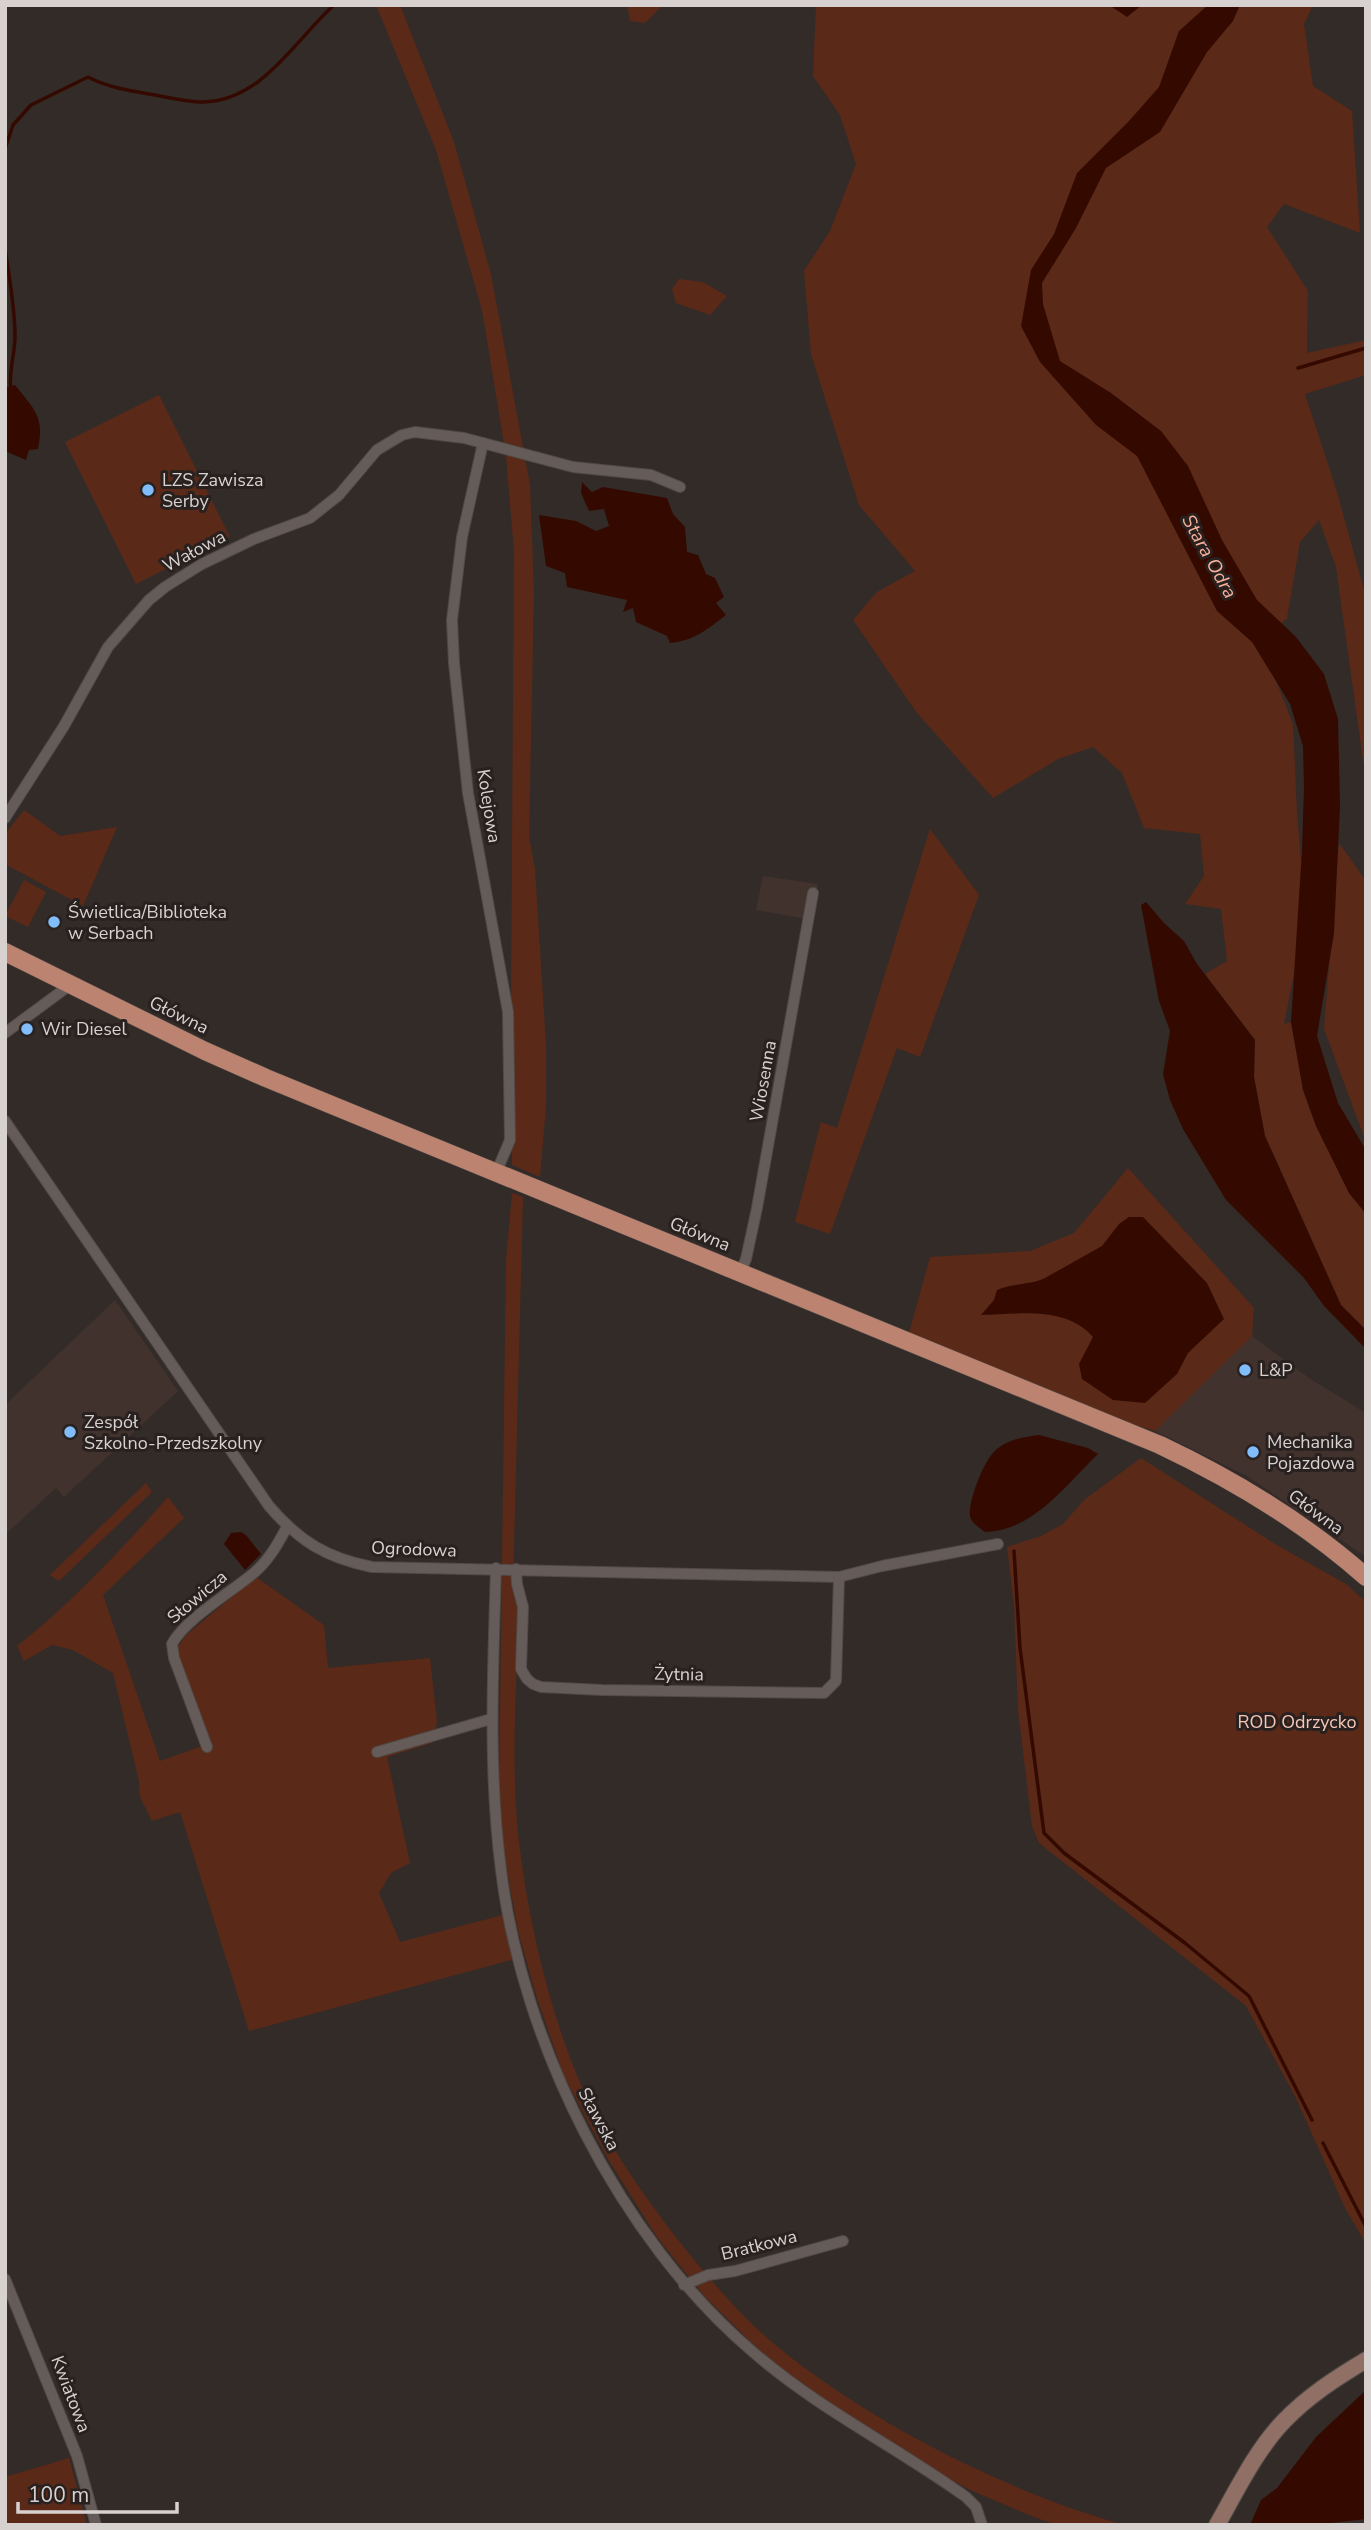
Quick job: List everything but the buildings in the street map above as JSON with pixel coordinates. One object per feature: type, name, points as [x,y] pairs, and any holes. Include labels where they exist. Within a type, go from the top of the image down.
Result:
[{"type":"main road","name":"Główna","points":[[5,952],[217,1057],[1150,1441],[1200,1464],[1265,1501],[1299,1523],[1366,1577]]},
{"type":"main road","points":[[1217,2525],[1259,2454],[1283,2423],[1328,2383],[1366,2360]]},
{"type":"street","name":"Wałowa","points":[[5,818],[64,726],[108,647],[136,613],[165,587],[202,564],[310,518],[339,495],[377,450],[402,435],[415,432],[433,433],[573,467],[651,475],[680,487]]},
{"type":"street","name":"Kolejowa","points":[[483,443],[461,537],[452,620],[458,714],[468,793],[508,1012],[510,1140],[496,1173]]},
{"type":"street","name":"Wiosenna","points":[[740,1273],[746,1259],[757,1208],[813,893]]},
{"type":"street","points":[[5,1033],[70,985]]},
{"type":"street","name":"Ogrodowa","points":[[5,1121],[270,1506],[287,1527],[309,1543],[348,1562],[373,1567],[839,1577],[998,1544]]},
{"type":"street","name":"Słowicza","points":[[206,1747],[174,1658],[172,1644],[197,1618],[257,1570],[273,1551],[287,1527]]},
{"type":"street","name":"Sławska","points":[[496,1568],[491,1719],[493,1778],[506,1904],[528,1990],[551,2062],[611,2179],[658,2252],[684,2285],[750,2350],[792,2385],[966,2497],[976,2507],[982,2525]]},
{"type":"street","name":"Żytnia","points":[[516,1569],[523,1608],[522,1669],[527,1679],[541,1687],[602,1690],[824,1693],[836,1681],[839,1577]]},
{"type":"street","points":[[377,1752],[491,1719]]},
{"type":"street","name":"Bratkowa","points":[[684,2285],[708,2274],[735,2271],[843,2241]]},
{"type":"street","name":"Kwiatowa","points":[[5,2279],[77,2456],[96,2525]]},
{"type":"shaded area","points":[[763,876],[818,884],[812,920],[756,910]]},
{"type":"shaded area","name":"Zespół Szkolno-Przedszkolny","points":[[115,1300],[178,1391],[64,1497],[56,1488],[5,1535],[5,1405]]},
{"type":"shaded area","points":[[1252,1336],[1309,1378],[1366,1413],[1366,1557],[1247,1476],[1155,1431]]},
{"type":"green space","points":[[376,5],[400,5],[454,142],[491,274],[530,485],[534,594],[529,836],[535,869],[546,1045],[546,1107],[540,1177],[512,1165],[514,551],[506,456],[482,310],[436,150]]},
{"type":"green space","points":[[627,5],[663,5],[645,23],[630,21]]},
{"type":"green space","points":[[816,5],[1313,5],[1304,24],[1313,86],[1352,111],[1360,233],[1284,204],[1267,227],[1308,291],[1307,353],[1366,340],[1366,375],[1305,394],[1337,492],[1366,597],[1366,782],[1336,567],[1319,520],[1300,542],[1287,618],[1261,643],[1293,724],[1302,873],[1298,953],[1284,1024],[1291,1022],[1303,1090],[1316,1126],[1349,1193],[1366,1214],[1366,1330],[1341,1305],[1265,1136],[1254,1077],[1255,1040],[1205,974],[1227,961],[1221,909],[1185,904],[1204,876],[1200,834],[1144,828],[1122,773],[1093,747],[1058,759],[993,798],[917,713],[853,620],[877,592],[915,571],[859,505],[811,354],[804,271],[830,231],[856,164],[840,115],[813,76]]},
{"type":"green space","points":[[679,279],[703,282],[727,296],[710,315],[676,303],[672,289]]},
{"type":"green space","name":"LZS Zawisza Serby","points":[[159,395],[230,537],[136,584],[65,442]]},
{"type":"green space","points":[[24,810],[60,836],[117,827],[83,906],[5,864],[5,834]]},
{"type":"green space","points":[[930,829],[979,895],[920,1057],[897,1048],[830,1234],[795,1222],[821,1122],[837,1128]]},
{"type":"green space","points":[[1339,843],[1366,881],[1366,1142],[1324,1029]]},
{"type":"green space","points":[[24,880],[46,892],[28,927],[5,916]]},
{"type":"green space","points":[[1128,1168],[1254,1308],[1252,1336],[1155,1431],[1020,1390],[906,1344],[930,1257],[1030,1251],[1074,1233]]},
{"type":"green space","points":[[512,1193],[523,1197],[513,1585],[519,1602],[515,1730],[517,1825],[526,1890],[540,1959],[560,2029],[585,2094],[619,2157],[663,2220],[728,2299],[773,2343],[865,2409],[932,2447],[1047,2499],[1122,2525],[1057,2525],[970,2490],[900,2452],[808,2391],[753,2344],[705,2297],[657,2237],[608,2159],[564,2076],[536,1995],[518,1931],[504,1854],[499,1790],[506,1260]]},
{"type":"green space","name":"ROD Odrzycko","points":[[1141,1458],[1275,1544],[1346,1584],[1366,1602],[1366,2244],[1345,2208],[1296,2098],[1246,2006],[1039,1843],[1032,1826],[1018,1710],[1014,1605],[1007,1547],[1041,1536],[1063,1524],[1084,1500]]},
{"type":"green space","points":[[146,1483],[152,1492],[59,1581],[50,1575]]},
{"type":"green space","points":[[168,1497],[184,1518],[103,1595],[160,1761],[208,1744],[179,1660],[178,1647],[186,1635],[256,1577],[324,1625],[328,1668],[430,1658],[437,1722],[432,1743],[387,1757],[410,1863],[391,1873],[379,1893],[400,1942],[503,1915],[515,1959],[249,2031],[180,1812],[152,1821],[140,1797],[139,1781],[113,1673],[73,1650],[52,1645],[24,1661],[17,1646],[58,1612],[96,1575]]},
{"type":"green space","points":[[69,2458],[87,2525],[5,2525],[5,2477]]},
{"type":"water","points":[[1109,5],[1142,5],[1127,17]]},
{"type":"water","name":"Stara Odra","points":[[1208,5],[1240,5],[1233,21],[1207,52],[1160,132],[1106,168],[1076,228],[1042,283],[1043,304],[1060,361],[1111,393],[1161,431],[1188,466],[1222,540],[1257,600],[1296,637],[1324,674],[1338,719],[1340,806],[1334,933],[1317,1036],[1338,1103],[1366,1150],[1366,1214],[1349,1193],[1316,1126],[1303,1090],[1291,1022],[1304,787],[1303,746],[1290,704],[1252,642],[1217,611],[1137,456],[1096,425],[1040,362],[1021,326],[1031,270],[1054,234],[1077,173],[1159,87],[1179,31]]},
{"type":"water","points":[[15,385],[39,421],[38,449],[29,450],[26,460],[5,451],[5,388]]},
{"type":"water","points":[[582,482],[592,492],[603,487],[667,498],[673,514],[685,527],[687,552],[698,555],[706,574],[715,578],[724,597],[716,603],[726,615],[694,637],[670,643],[667,636],[636,622],[633,608],[623,612],[627,600],[567,587],[565,573],[546,566],[539,515],[576,521],[596,531],[609,526],[604,509],[589,511],[581,493]]},
{"type":"water","points":[[1146,902],[1184,941],[1197,964],[1255,1040],[1254,1077],[1265,1136],[1341,1305],[1366,1330],[1366,1349],[1324,1306],[1304,1278],[1226,1200],[1183,1129],[1170,1100],[1163,1074],[1170,1031],[1159,1001],[1141,905]]},
{"type":"water","points":[[1129,1217],[1143,1217],[1207,1283],[1224,1319],[1188,1353],[1177,1374],[1145,1403],[1113,1400],[1082,1379],[1079,1364],[1093,1337],[1069,1320],[1026,1313],[981,1315],[994,1300],[997,1290],[1045,1278],[1102,1246],[1119,1224]]},
{"type":"water","points":[[1039,1435],[1088,1448],[1098,1454],[1061,1492],[1033,1515],[1002,1530],[985,1532],[971,1519],[970,1510],[985,1465],[993,1453],[1008,1442]]},
{"type":"water","points":[[241,1532],[261,1554],[245,1570],[224,1544],[231,1533]]},
{"type":"water","points":[[1366,2390],[1366,2519],[1314,2525],[1250,2525],[1261,2500],[1277,2488],[1316,2437]]},
{"type":"waterway","points":[[5,149],[13,125],[31,105],[88,77],[121,89],[191,101],[224,99],[243,91],[276,66],[334,5]]},
{"type":"waterway","points":[[5,248],[15,325],[11,391]]},
{"type":"waterway","points":[[1298,368],[1366,348]]},
{"type":"waterway","points":[[1014,1551],[1020,1648],[1044,1833],[1064,1853],[1185,1943],[1249,1996],[1312,2120]]},
{"type":"waterway","points":[[1323,2143],[1366,2227]]},
{"type":"place","name":"LZS Zawisza Serby","points":[[148,490]]},
{"type":"place","name":"Świetlica/Biblioteka w Serbach","points":[[54,922]]},
{"type":"place","name":"Wir Diesel","points":[[27,1029]]},
{"type":"place","name":"L&P","points":[[1245,1370]]},
{"type":"place","name":"Zespół Szkolno-Przedszkolny","points":[[70,1432]]},
{"type":"place","name":"Mechanika Pojazdowa","points":[[1253,1452]]}]
